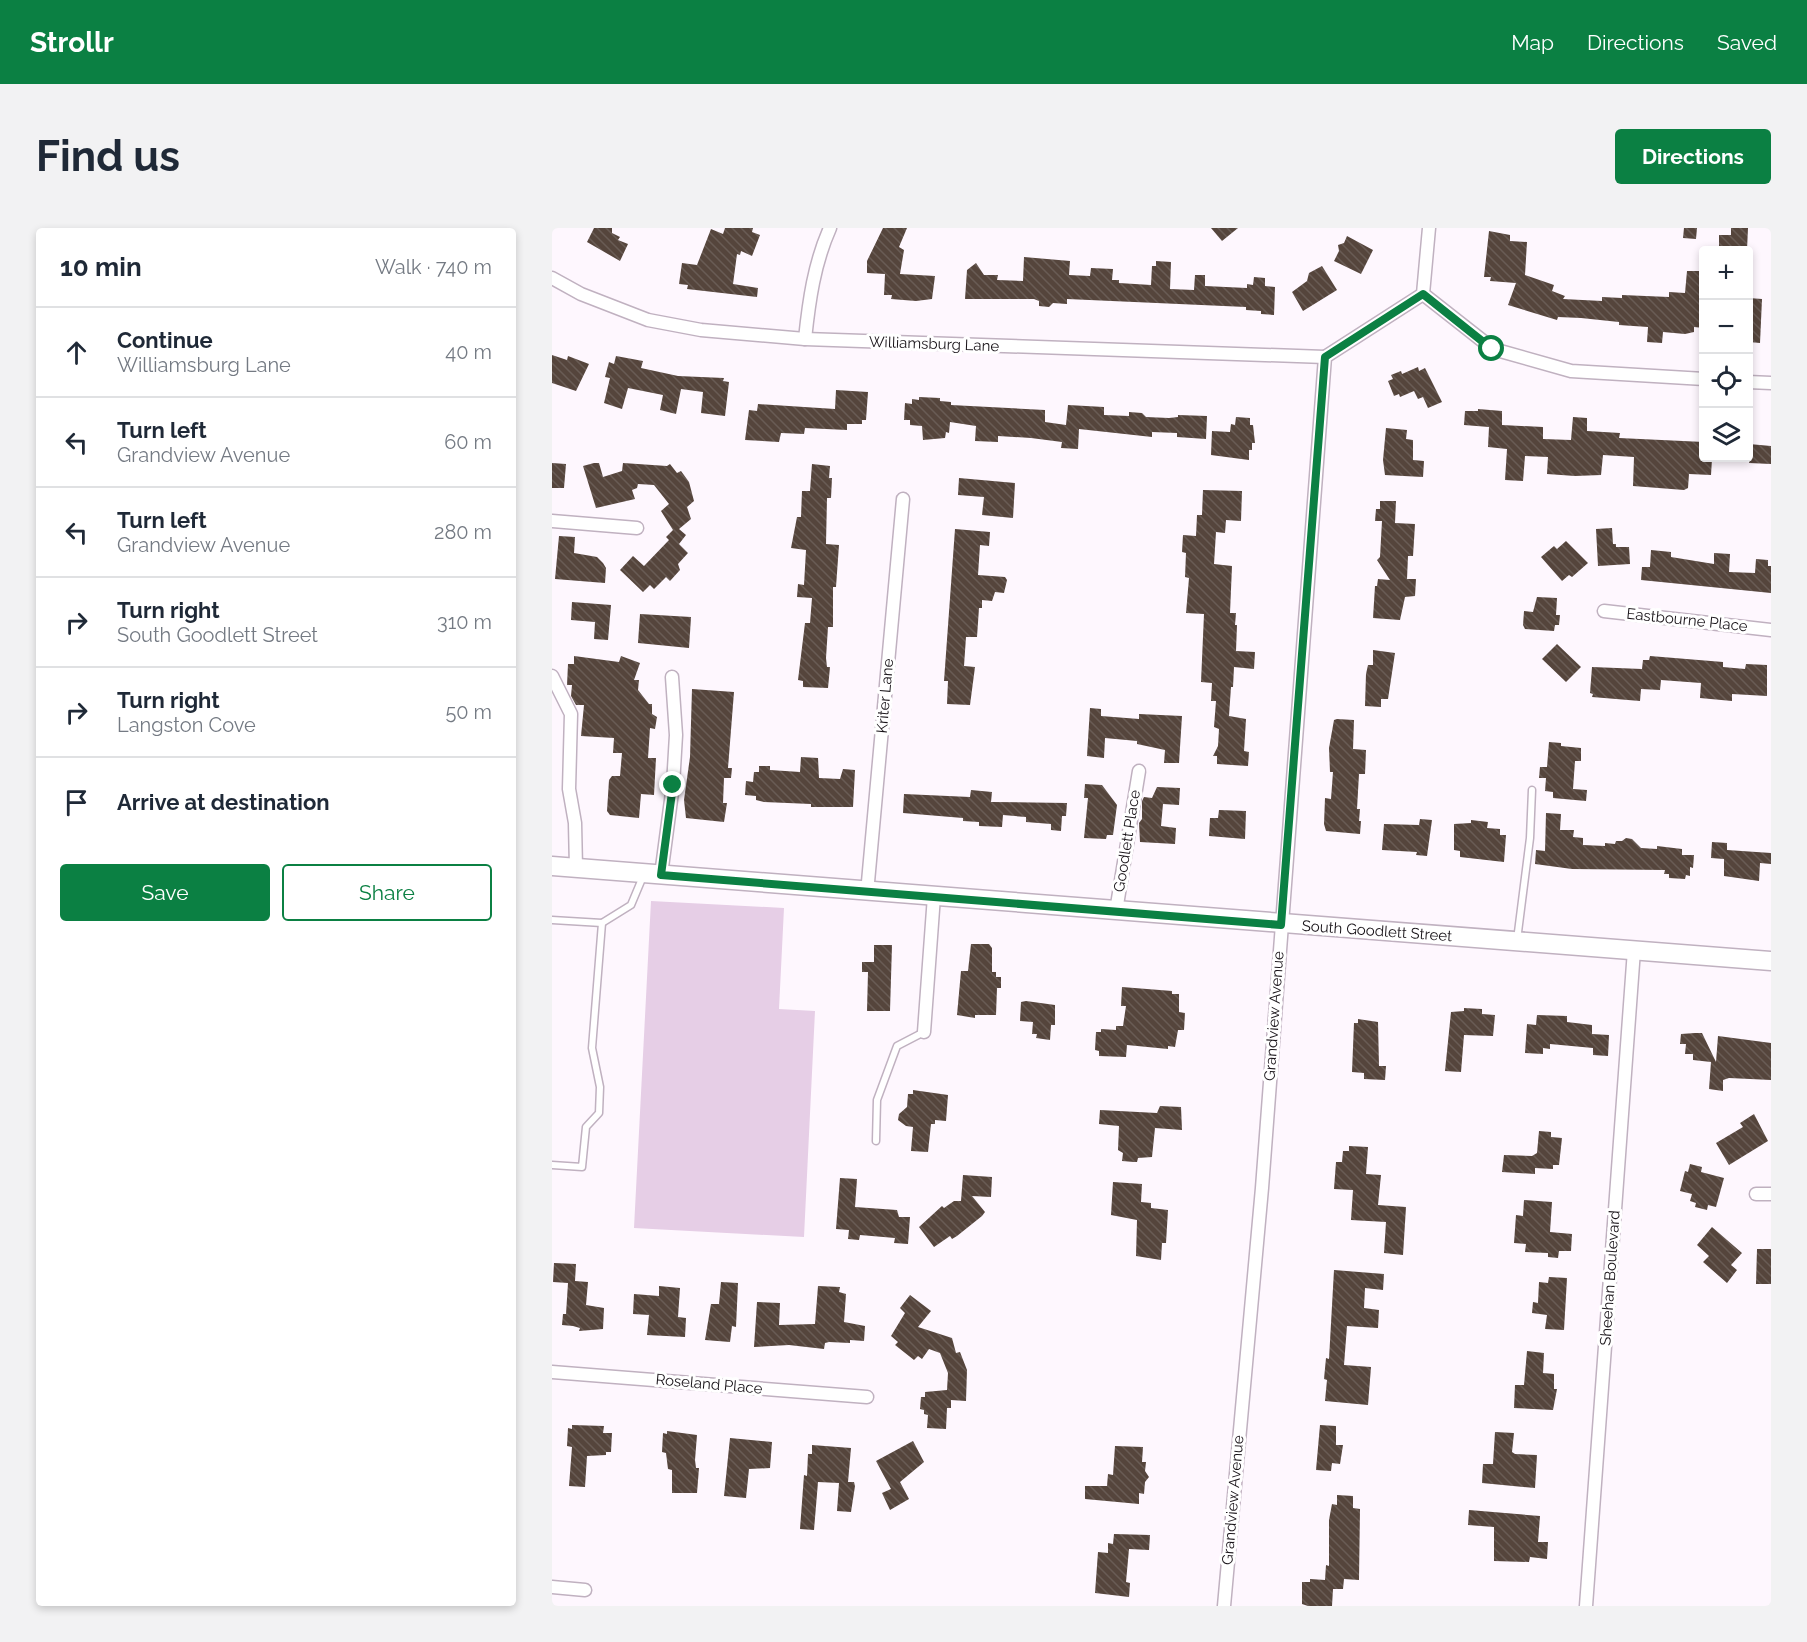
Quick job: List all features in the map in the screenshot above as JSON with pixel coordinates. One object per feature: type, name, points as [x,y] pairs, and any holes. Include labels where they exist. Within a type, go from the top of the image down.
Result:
[{"type":"main road","name":"South Goodlett Street","points":[[552,866],[867,893],[934,896],[1281,925],[1771,961]]},
{"type":"street","points":[[805,339],[818,253],[830,228]]},
{"type":"street","points":[[1423,294],[1429,228]]},
{"type":"street","name":"Williamsburg Lane","points":[[552,278],[581,294],[648,320],[700,330],[805,339],[1325,357]]},
{"type":"street","points":[[1325,357],[1423,294]]},
{"type":"street","points":[[1423,294],[1492,349],[1571,371],[1699,379]]},
{"type":"street","name":"Grandview Avenue","points":[[1224,1606],[1262,1188],[1325,357]]},
{"type":"street","points":[[1753,382],[1771,383]]},
{"type":"street","name":"Kriter Lane","points":[[867,893],[903,499]]},
{"type":"street","points":[[552,521],[637,528]]},
{"type":"street","name":"Eastbourne Place","points":[[1604,611],[1771,630]]},
{"type":"street","points":[[552,676],[571,714],[569,789],[575,823],[576,868]]},
{"type":"street","points":[[653,874],[673,785],[676,735],[672,676]]},
{"type":"street","name":"Goodlett Place","points":[[1116,911],[1139,771]]},
{"type":"street","points":[[924,1032],[934,896]]},
{"type":"street","name":"Sheehan Boulevard","points":[[1586,1606],[1634,950]]},
{"type":"street","points":[[1756,1194],[1771,1194]]},
{"type":"street","name":"Roseland Place","points":[[552,1372],[867,1397]]},
{"type":"street","points":[[552,1587],[585,1590]]},
{"type":"lane","points":[[1517,941],[1530,838],[1532,790]]},
{"type":"lane","points":[[552,920],[602,923],[631,905],[653,874]]},
{"type":"lane","points":[[552,1165],[582,1167],[586,1127],[599,1113],[600,1087],[592,1048],[602,923]]},
{"type":"lane","points":[[876,1141],[877,1100],[897,1046],[924,1032]]},
{"type":"shaded area","points":[[651,901],[784,908],[779,1009],[815,1011],[804,1237],[634,1228]]},
{"type":"building","points":[[594,228],[612,228],[612,233],[620,237],[618,240],[628,244],[620,261],[587,242]]},
{"type":"building","points":[[725,228],[753,228],[752,232],[760,235],[752,256],[741,251],[740,255],[737,254],[733,284],[758,288],[757,297],[687,289],[688,285],[679,284],[682,263],[697,265],[711,229],[723,234]]},
{"type":"building","points":[[883,228],[907,228],[899,247],[904,250],[900,274],[935,276],[932,299],[916,301],[891,299],[892,295],[884,295],[885,274],[867,273],[867,261]]},
{"type":"building","points":[[1211,228],[1238,228],[1222,241]]},
{"type":"building","points":[[1684,228],[1697,228],[1696,239],[1683,238]]},
{"type":"building","points":[[1731,228],[1748,228],[1747,246],[1719,246],[1719,235],[1731,235]]},
{"type":"building","points":[[1489,231],[1510,235],[1510,241],[1527,242],[1525,275],[1554,285],[1552,291],[1565,296],[1563,299],[1602,301],[1602,297],[1622,298],[1622,295],[1669,297],[1669,292],[1685,293],[1687,271],[1699,271],[1699,328],[1694,327],[1694,332],[1685,334],[1663,332],[1662,343],[1647,342],[1648,327],[1619,325],[1619,322],[1581,318],[1558,317],[1557,320],[1508,305],[1516,283],[1490,281],[1491,277],[1484,277]]},
{"type":"building","points":[[1347,236],[1373,250],[1361,274],[1334,261],[1339,251],[1338,245],[1344,243]]},
{"type":"building","points":[[1024,257],[1070,261],[1069,275],[1090,276],[1091,268],[1113,269],[1112,280],[1119,280],[1119,283],[1151,285],[1152,266],[1156,266],[1156,261],[1171,262],[1170,289],[1194,290],[1195,275],[1205,275],[1205,286],[1247,288],[1247,284],[1253,285],[1254,277],[1265,278],[1265,286],[1275,287],[1274,315],[1246,310],[1246,307],[1067,299],[1067,304],[1053,303],[1049,307],[1039,306],[1039,301],[1034,299],[965,299],[967,270],[976,263],[984,275],[998,275],[997,280],[1023,281]]},
{"type":"building","points":[[1322,266],[1337,290],[1303,311],[1292,292],[1307,281],[1309,273]]},
{"type":"building","points":[[1753,298],[1762,299],[1760,343],[1753,342]]},
{"type":"building","points":[[552,355],[567,360],[568,356],[589,364],[576,391],[552,383]]},
{"type":"building","points":[[616,356],[643,361],[641,368],[678,376],[724,378],[723,381],[729,382],[725,416],[701,413],[703,392],[681,389],[676,414],[660,410],[663,395],[628,388],[622,409],[604,403],[610,378],[605,377],[609,362],[614,364]]},
{"type":"building","points":[[1418,367],[1419,371],[1425,368],[1442,402],[1428,408],[1423,397],[1418,399],[1414,391],[1400,397],[1399,394],[1394,396],[1388,381],[1393,379],[1391,375],[1401,371],[1402,374]]},
{"type":"building","points":[[836,390],[868,392],[866,420],[862,420],[862,424],[847,424],[847,430],[805,428],[804,434],[781,433],[779,442],[745,440],[749,410],[757,411],[758,404],[835,409]]},
{"type":"building","points":[[919,397],[940,398],[940,401],[951,402],[951,405],[1045,410],[1045,422],[1066,425],[1068,405],[1104,407],[1104,415],[1129,416],[1129,412],[1142,413],[1146,417],[1207,416],[1206,439],[1177,437],[1177,433],[1152,432],[1152,437],[1079,429],[1078,449],[1061,448],[1062,442],[1031,438],[998,436],[998,442],[975,441],[976,426],[950,422],[949,433],[946,432],[945,438],[923,440],[922,426],[910,425],[910,420],[904,420],[905,403],[912,404],[912,399],[919,400]]},
{"type":"building","points":[[1478,409],[1502,411],[1502,425],[1543,427],[1543,439],[1571,440],[1573,417],[1587,418],[1587,431],[1620,433],[1619,438],[1699,442],[1699,462],[1712,462],[1711,475],[1689,474],[1688,488],[1684,490],[1633,486],[1634,457],[1603,455],[1601,475],[1575,476],[1547,474],[1548,457],[1525,456],[1523,481],[1505,480],[1507,449],[1488,447],[1489,427],[1464,425],[1465,411],[1478,411]]},
{"type":"building","points":[[1236,417],[1250,418],[1250,425],[1253,425],[1255,443],[1252,443],[1252,450],[1249,450],[1249,460],[1211,455],[1212,431],[1230,432],[1231,424],[1235,425]]},
{"type":"building","points":[[1386,428],[1407,430],[1406,439],[1413,440],[1413,460],[1424,461],[1423,477],[1385,475],[1383,460]]},
{"type":"building","points":[[1753,444],[1771,446],[1771,464],[1749,463],[1753,462]]},
{"type":"building","points":[[552,463],[566,464],[564,488],[552,488]]},
{"type":"building","points":[[599,463],[603,477],[622,471],[623,463],[667,466],[670,464],[677,473],[681,471],[689,482],[694,501],[687,507],[691,519],[679,529],[686,535],[679,544],[688,553],[678,564],[680,570],[670,581],[666,577],[654,589],[650,585],[643,592],[620,570],[633,556],[644,566],[669,540],[666,537],[673,530],[661,511],[669,504],[654,485],[638,484],[637,488],[632,490],[635,499],[596,508],[583,466]]},
{"type":"building","points":[[812,464],[830,466],[831,498],[827,498],[826,544],[839,545],[836,587],[833,587],[833,627],[828,627],[826,658],[827,667],[830,667],[828,688],[803,687],[803,681],[798,680],[805,623],[810,623],[812,598],[797,597],[798,584],[804,585],[806,550],[791,548],[797,517],[801,517],[802,491],[810,491]]},
{"type":"building","points":[[959,478],[1015,483],[1013,518],[982,515],[984,497],[958,495]]},
{"type":"building","points":[[1203,490],[1242,491],[1241,521],[1226,520],[1225,533],[1216,532],[1214,564],[1232,566],[1230,613],[1236,613],[1236,651],[1255,652],[1254,669],[1234,667],[1229,716],[1246,719],[1244,751],[1249,752],[1248,766],[1217,764],[1217,756],[1213,756],[1218,746],[1219,729],[1214,727],[1216,701],[1211,701],[1212,683],[1201,682],[1204,614],[1186,613],[1189,578],[1185,577],[1186,553],[1182,552],[1183,535],[1196,536],[1197,515],[1202,515]]},
{"type":"building","points":[[1380,501],[1396,501],[1395,523],[1415,524],[1413,556],[1408,556],[1407,579],[1416,579],[1415,596],[1405,597],[1400,620],[1373,618],[1375,586],[1377,586],[1378,579],[1390,580],[1377,560],[1380,557],[1382,521],[1375,521],[1376,509],[1380,509]]},
{"type":"building","points":[[1612,528],[1613,544],[1616,544],[1616,547],[1629,547],[1630,564],[1598,566],[1596,529]]},
{"type":"building","points":[[955,529],[990,532],[989,546],[980,545],[978,575],[1005,577],[1007,580],[1004,593],[995,592],[992,601],[982,600],[982,608],[979,608],[977,637],[966,637],[964,666],[975,667],[970,705],[947,704],[948,681],[944,681]]},
{"type":"building","points":[[559,536],[575,537],[574,553],[597,557],[603,563],[606,568],[605,583],[555,579]]},
{"type":"building","points":[[1566,541],[1588,563],[1572,577],[1569,575],[1562,581],[1541,557],[1554,546],[1557,549]]},
{"type":"building","points":[[1651,550],[1671,552],[1671,557],[1714,564],[1714,553],[1730,554],[1729,572],[1755,573],[1756,559],[1768,560],[1768,566],[1771,566],[1771,593],[1641,580],[1642,567],[1650,567]]},
{"type":"building","points":[[1537,597],[1557,598],[1556,615],[1560,615],[1559,625],[1555,625],[1554,631],[1525,629],[1523,625],[1524,611],[1533,612]]},
{"type":"building","points":[[572,602],[611,605],[608,640],[594,639],[595,622],[571,620]]},
{"type":"building","points":[[640,614],[691,617],[689,648],[638,643]]},
{"type":"building","points":[[1557,644],[1581,667],[1566,682],[1542,659]]},
{"type":"building","points":[[1373,650],[1395,653],[1388,699],[1381,699],[1381,707],[1365,706],[1366,674],[1368,665],[1373,665]]},
{"type":"building","points":[[574,656],[619,662],[621,656],[640,663],[634,680],[639,680],[638,690],[649,704],[652,704],[652,714],[657,717],[655,729],[650,728],[648,758],[656,758],[654,795],[641,794],[639,818],[610,815],[607,811],[609,780],[612,776],[620,776],[622,753],[613,753],[614,738],[581,736],[584,705],[576,705],[571,696],[572,685],[567,685],[568,664],[574,664]]},
{"type":"building","points":[[1650,656],[1723,662],[1723,667],[1745,669],[1746,664],[1767,665],[1767,696],[1732,694],[1732,701],[1700,698],[1701,683],[1661,680],[1660,690],[1641,689],[1640,701],[1592,697],[1593,694],[1590,693],[1592,667],[1642,669],[1643,660],[1649,660]]},
{"type":"building","points":[[692,689],[734,692],[728,768],[732,768],[731,778],[724,778],[723,803],[727,803],[724,822],[686,818],[684,800],[690,757]]},
{"type":"building","points":[[1090,708],[1101,709],[1101,716],[1139,719],[1139,714],[1182,716],[1179,763],[1164,763],[1165,750],[1137,744],[1137,741],[1105,738],[1104,758],[1087,756]]},
{"type":"building","points":[[1334,720],[1354,720],[1353,749],[1366,750],[1365,774],[1359,774],[1357,809],[1360,809],[1360,834],[1326,831],[1324,824],[1325,798],[1331,799],[1333,772],[1330,772],[1329,748]]},
{"type":"building","points":[[1549,742],[1581,748],[1581,761],[1575,761],[1573,789],[1587,790],[1586,801],[1553,798],[1553,792],[1545,791],[1546,778],[1539,778],[1540,767],[1547,767]]},
{"type":"building","points":[[801,757],[818,758],[819,778],[840,779],[843,769],[855,770],[853,807],[811,807],[811,804],[764,802],[756,800],[756,796],[745,795],[746,781],[753,782],[754,772],[759,772],[759,766],[770,766],[770,770],[800,772]]},
{"type":"building","points":[[1085,784],[1102,785],[1117,805],[1113,835],[1107,835],[1106,839],[1084,838],[1088,798],[1084,798]]},
{"type":"building","points":[[1157,787],[1180,788],[1179,805],[1163,804],[1161,826],[1176,828],[1175,844],[1140,842],[1139,823],[1142,819],[1142,801],[1144,797],[1152,798]]},
{"type":"building","points":[[971,790],[992,792],[991,802],[1067,803],[1066,816],[1062,816],[1061,831],[1051,830],[1051,824],[1026,822],[1026,817],[1003,815],[1002,827],[979,826],[979,822],[963,821],[963,818],[903,813],[904,794],[970,797]]},
{"type":"building","points":[[1219,810],[1246,811],[1245,839],[1209,836],[1210,818],[1218,818]]},
{"type":"building","points":[[1546,813],[1561,814],[1560,830],[1574,830],[1573,837],[1583,838],[1583,845],[1605,846],[1605,843],[1615,844],[1616,841],[1626,838],[1632,839],[1641,848],[1657,849],[1657,846],[1682,849],[1682,855],[1694,855],[1690,876],[1686,875],[1685,879],[1669,878],[1669,874],[1664,874],[1665,870],[1572,869],[1535,864],[1536,850],[1545,851]]},
{"type":"building","points":[[1420,819],[1432,820],[1427,856],[1416,855],[1417,852],[1382,850],[1384,824],[1419,825]]},
{"type":"building","points":[[1471,820],[1488,822],[1487,828],[1500,829],[1500,835],[1506,835],[1504,862],[1460,857],[1460,851],[1454,850],[1454,824],[1471,823]]},
{"type":"building","points":[[1712,842],[1727,843],[1727,850],[1771,853],[1771,864],[1760,863],[1759,881],[1724,876],[1724,859],[1711,858]]},
{"type":"building","points":[[971,944],[989,944],[992,948],[992,972],[996,972],[996,977],[1001,977],[1001,988],[997,988],[996,1015],[975,1015],[975,1018],[957,1015],[961,971],[968,971]]},
{"type":"building","points":[[874,945],[892,945],[890,1011],[867,1011],[868,972],[862,972],[862,962],[874,962]]},
{"type":"building","points":[[1122,987],[1172,991],[1172,994],[1179,994],[1179,1012],[1185,1013],[1184,1030],[1178,1030],[1175,1047],[1168,1046],[1168,1049],[1127,1045],[1126,1057],[1099,1056],[1099,1051],[1095,1050],[1096,1032],[1101,1032],[1101,1029],[1116,1030],[1116,1026],[1123,1026],[1126,1006],[1121,1006]]},
{"type":"building","points":[[1021,1002],[1055,1005],[1055,1025],[1051,1025],[1050,1040],[1036,1038],[1037,1034],[1032,1034],[1033,1022],[1020,1021]]},
{"type":"building","points":[[1464,1008],[1482,1009],[1482,1014],[1495,1015],[1493,1036],[1464,1035],[1461,1072],[1445,1071],[1451,1012],[1464,1011]]},
{"type":"building","points":[[1537,1015],[1567,1016],[1567,1022],[1592,1025],[1592,1034],[1609,1035],[1608,1056],[1593,1055],[1593,1048],[1550,1044],[1550,1049],[1543,1048],[1543,1054],[1525,1053],[1527,1024],[1536,1025]]},
{"type":"building","points":[[1358,1019],[1378,1022],[1379,1066],[1386,1066],[1385,1080],[1364,1079],[1364,1073],[1352,1072],[1354,1023],[1358,1023]]},
{"type":"building","points":[[1702,1033],[1716,1062],[1718,1036],[1771,1043],[1771,1080],[1729,1078],[1723,1080],[1723,1091],[1709,1089],[1711,1062],[1693,1060],[1693,1054],[1685,1054],[1686,1044],[1680,1044],[1681,1034]]},
{"type":"building","points":[[913,1090],[948,1095],[946,1121],[935,1120],[935,1124],[931,1124],[928,1152],[911,1151],[913,1127],[906,1126],[898,1120],[899,1114],[907,1107],[908,1094],[913,1094]]},
{"type":"building","points":[[1160,1106],[1181,1107],[1182,1130],[1155,1128],[1152,1157],[1138,1158],[1137,1162],[1122,1161],[1123,1153],[1118,1150],[1119,1126],[1099,1124],[1100,1110],[1157,1113]]},
{"type":"building","points":[[1754,1114],[1768,1141],[1729,1165],[1716,1143],[1743,1127],[1740,1123]]},
{"type":"building","points":[[1539,1131],[1551,1132],[1551,1137],[1562,1138],[1559,1165],[1553,1165],[1553,1169],[1535,1168],[1535,1174],[1502,1172],[1504,1155],[1532,1156],[1537,1153]]},
{"type":"building","points":[[1349,1146],[1368,1147],[1366,1174],[1381,1175],[1378,1205],[1406,1207],[1403,1255],[1384,1253],[1386,1222],[1351,1220],[1353,1190],[1334,1189],[1336,1162],[1342,1162],[1343,1151],[1349,1151]]},
{"type":"building","points":[[1690,1164],[1702,1167],[1701,1172],[1724,1178],[1716,1207],[1708,1205],[1707,1210],[1695,1207],[1696,1203],[1690,1201],[1692,1194],[1680,1191],[1685,1171],[1688,1172]]},
{"type":"building","points":[[963,1175],[992,1177],[991,1197],[972,1196],[985,1212],[957,1236],[952,1239],[950,1236],[934,1247],[919,1227],[942,1206],[944,1208],[954,1201],[961,1201]]},
{"type":"building","points":[[840,1178],[857,1179],[855,1207],[897,1210],[899,1217],[910,1217],[908,1244],[894,1243],[895,1238],[860,1235],[859,1240],[848,1239],[849,1230],[836,1229]]},
{"type":"building","points":[[1113,1182],[1142,1184],[1141,1202],[1151,1203],[1151,1208],[1168,1210],[1166,1243],[1162,1243],[1161,1260],[1136,1256],[1137,1220],[1111,1215]]},
{"type":"building","points":[[1524,1200],[1552,1202],[1550,1232],[1572,1234],[1571,1251],[1559,1251],[1558,1258],[1548,1257],[1548,1253],[1525,1252],[1526,1244],[1514,1243],[1516,1215],[1523,1216]]},
{"type":"building","points":[[1712,1227],[1742,1253],[1731,1265],[1737,1270],[1727,1283],[1703,1262],[1709,1256],[1697,1245]]},
{"type":"building","points":[[1757,1249],[1771,1249],[1771,1284],[1756,1284]]},
{"type":"building","points":[[554,1263],[576,1264],[575,1281],[588,1282],[586,1305],[604,1308],[603,1329],[579,1331],[580,1328],[562,1325],[563,1314],[566,1314],[568,1283],[553,1282]]},
{"type":"building","points":[[1334,1270],[1384,1274],[1383,1290],[1365,1288],[1364,1308],[1379,1310],[1378,1328],[1347,1326],[1344,1365],[1371,1367],[1368,1405],[1325,1401],[1327,1380],[1324,1379],[1326,1358],[1329,1359]]},
{"type":"building","points":[[1549,1277],[1567,1278],[1564,1330],[1545,1329],[1547,1315],[1532,1313],[1533,1302],[1538,1303],[1539,1282],[1548,1283]]},
{"type":"building","points":[[721,1282],[738,1283],[736,1327],[732,1326],[730,1342],[705,1340],[711,1304],[719,1304]]},
{"type":"building","points":[[659,1286],[680,1288],[678,1317],[686,1318],[685,1337],[647,1335],[649,1315],[633,1314],[634,1294],[659,1296]]},
{"type":"building","points":[[818,1286],[840,1287],[839,1292],[846,1294],[844,1322],[865,1326],[864,1341],[829,1342],[825,1343],[824,1349],[789,1345],[754,1347],[757,1302],[780,1303],[779,1325],[815,1324]]},
{"type":"building","points":[[910,1295],[931,1311],[918,1327],[952,1338],[956,1353],[960,1352],[967,1370],[966,1401],[951,1400],[951,1408],[947,1408],[946,1429],[927,1428],[928,1415],[920,1409],[921,1397],[925,1397],[925,1392],[947,1390],[948,1373],[940,1353],[929,1349],[922,1359],[918,1356],[914,1360],[895,1345],[898,1342],[891,1336],[905,1313],[900,1308]]},
{"type":"building","points":[[1527,1351],[1544,1353],[1543,1373],[1554,1374],[1554,1389],[1557,1389],[1553,1410],[1514,1408],[1515,1385],[1524,1385]]},
{"type":"building","points":[[572,1425],[604,1426],[603,1433],[612,1433],[611,1452],[606,1452],[606,1455],[587,1456],[585,1487],[569,1486],[572,1447],[567,1446],[568,1428],[572,1429]]},
{"type":"building","points":[[1320,1425],[1336,1426],[1336,1445],[1343,1445],[1340,1464],[1332,1463],[1331,1471],[1316,1470]]},
{"type":"building","points":[[667,1431],[697,1435],[695,1460],[696,1468],[699,1468],[697,1493],[672,1493],[672,1470],[668,1469],[666,1453],[662,1452],[663,1433],[667,1434]]},
{"type":"building","points":[[1495,1432],[1514,1433],[1512,1452],[1515,1454],[1537,1455],[1535,1488],[1482,1483],[1483,1464],[1493,1464]]},
{"type":"building","points":[[730,1438],[772,1442],[770,1468],[749,1469],[746,1498],[724,1496]]},
{"type":"building","points":[[913,1441],[924,1462],[900,1482],[909,1499],[890,1510],[882,1493],[891,1489],[876,1461]]},
{"type":"building","points":[[812,1445],[851,1448],[848,1482],[854,1482],[855,1486],[851,1512],[837,1511],[839,1483],[818,1482],[814,1530],[800,1529],[804,1475],[807,1476],[808,1454],[812,1454]]},
{"type":"building","points":[[1115,1446],[1143,1447],[1142,1462],[1146,1462],[1145,1471],[1149,1477],[1145,1482],[1144,1494],[1139,1493],[1139,1504],[1085,1499],[1085,1486],[1107,1486],[1108,1474],[1113,1475]]},
{"type":"building","points":[[1337,1495],[1353,1496],[1353,1508],[1360,1509],[1359,1580],[1344,1579],[1343,1589],[1333,1589],[1332,1606],[1308,1606],[1302,1604],[1302,1582],[1310,1582],[1310,1579],[1325,1580],[1326,1565],[1329,1566],[1329,1520],[1332,1504],[1337,1505]]},
{"type":"building","points":[[1469,1510],[1540,1516],[1538,1542],[1548,1542],[1547,1559],[1530,1557],[1529,1562],[1494,1561],[1494,1527],[1468,1525]]},
{"type":"building","points":[[1114,1534],[1150,1535],[1149,1550],[1129,1549],[1126,1582],[1130,1583],[1129,1597],[1095,1593],[1098,1552],[1108,1553],[1108,1543],[1113,1544]]},
{"type":"route","points":[[673,785],[661,875],[1281,925],[1325,357],[1423,294],[1492,349]]}]
